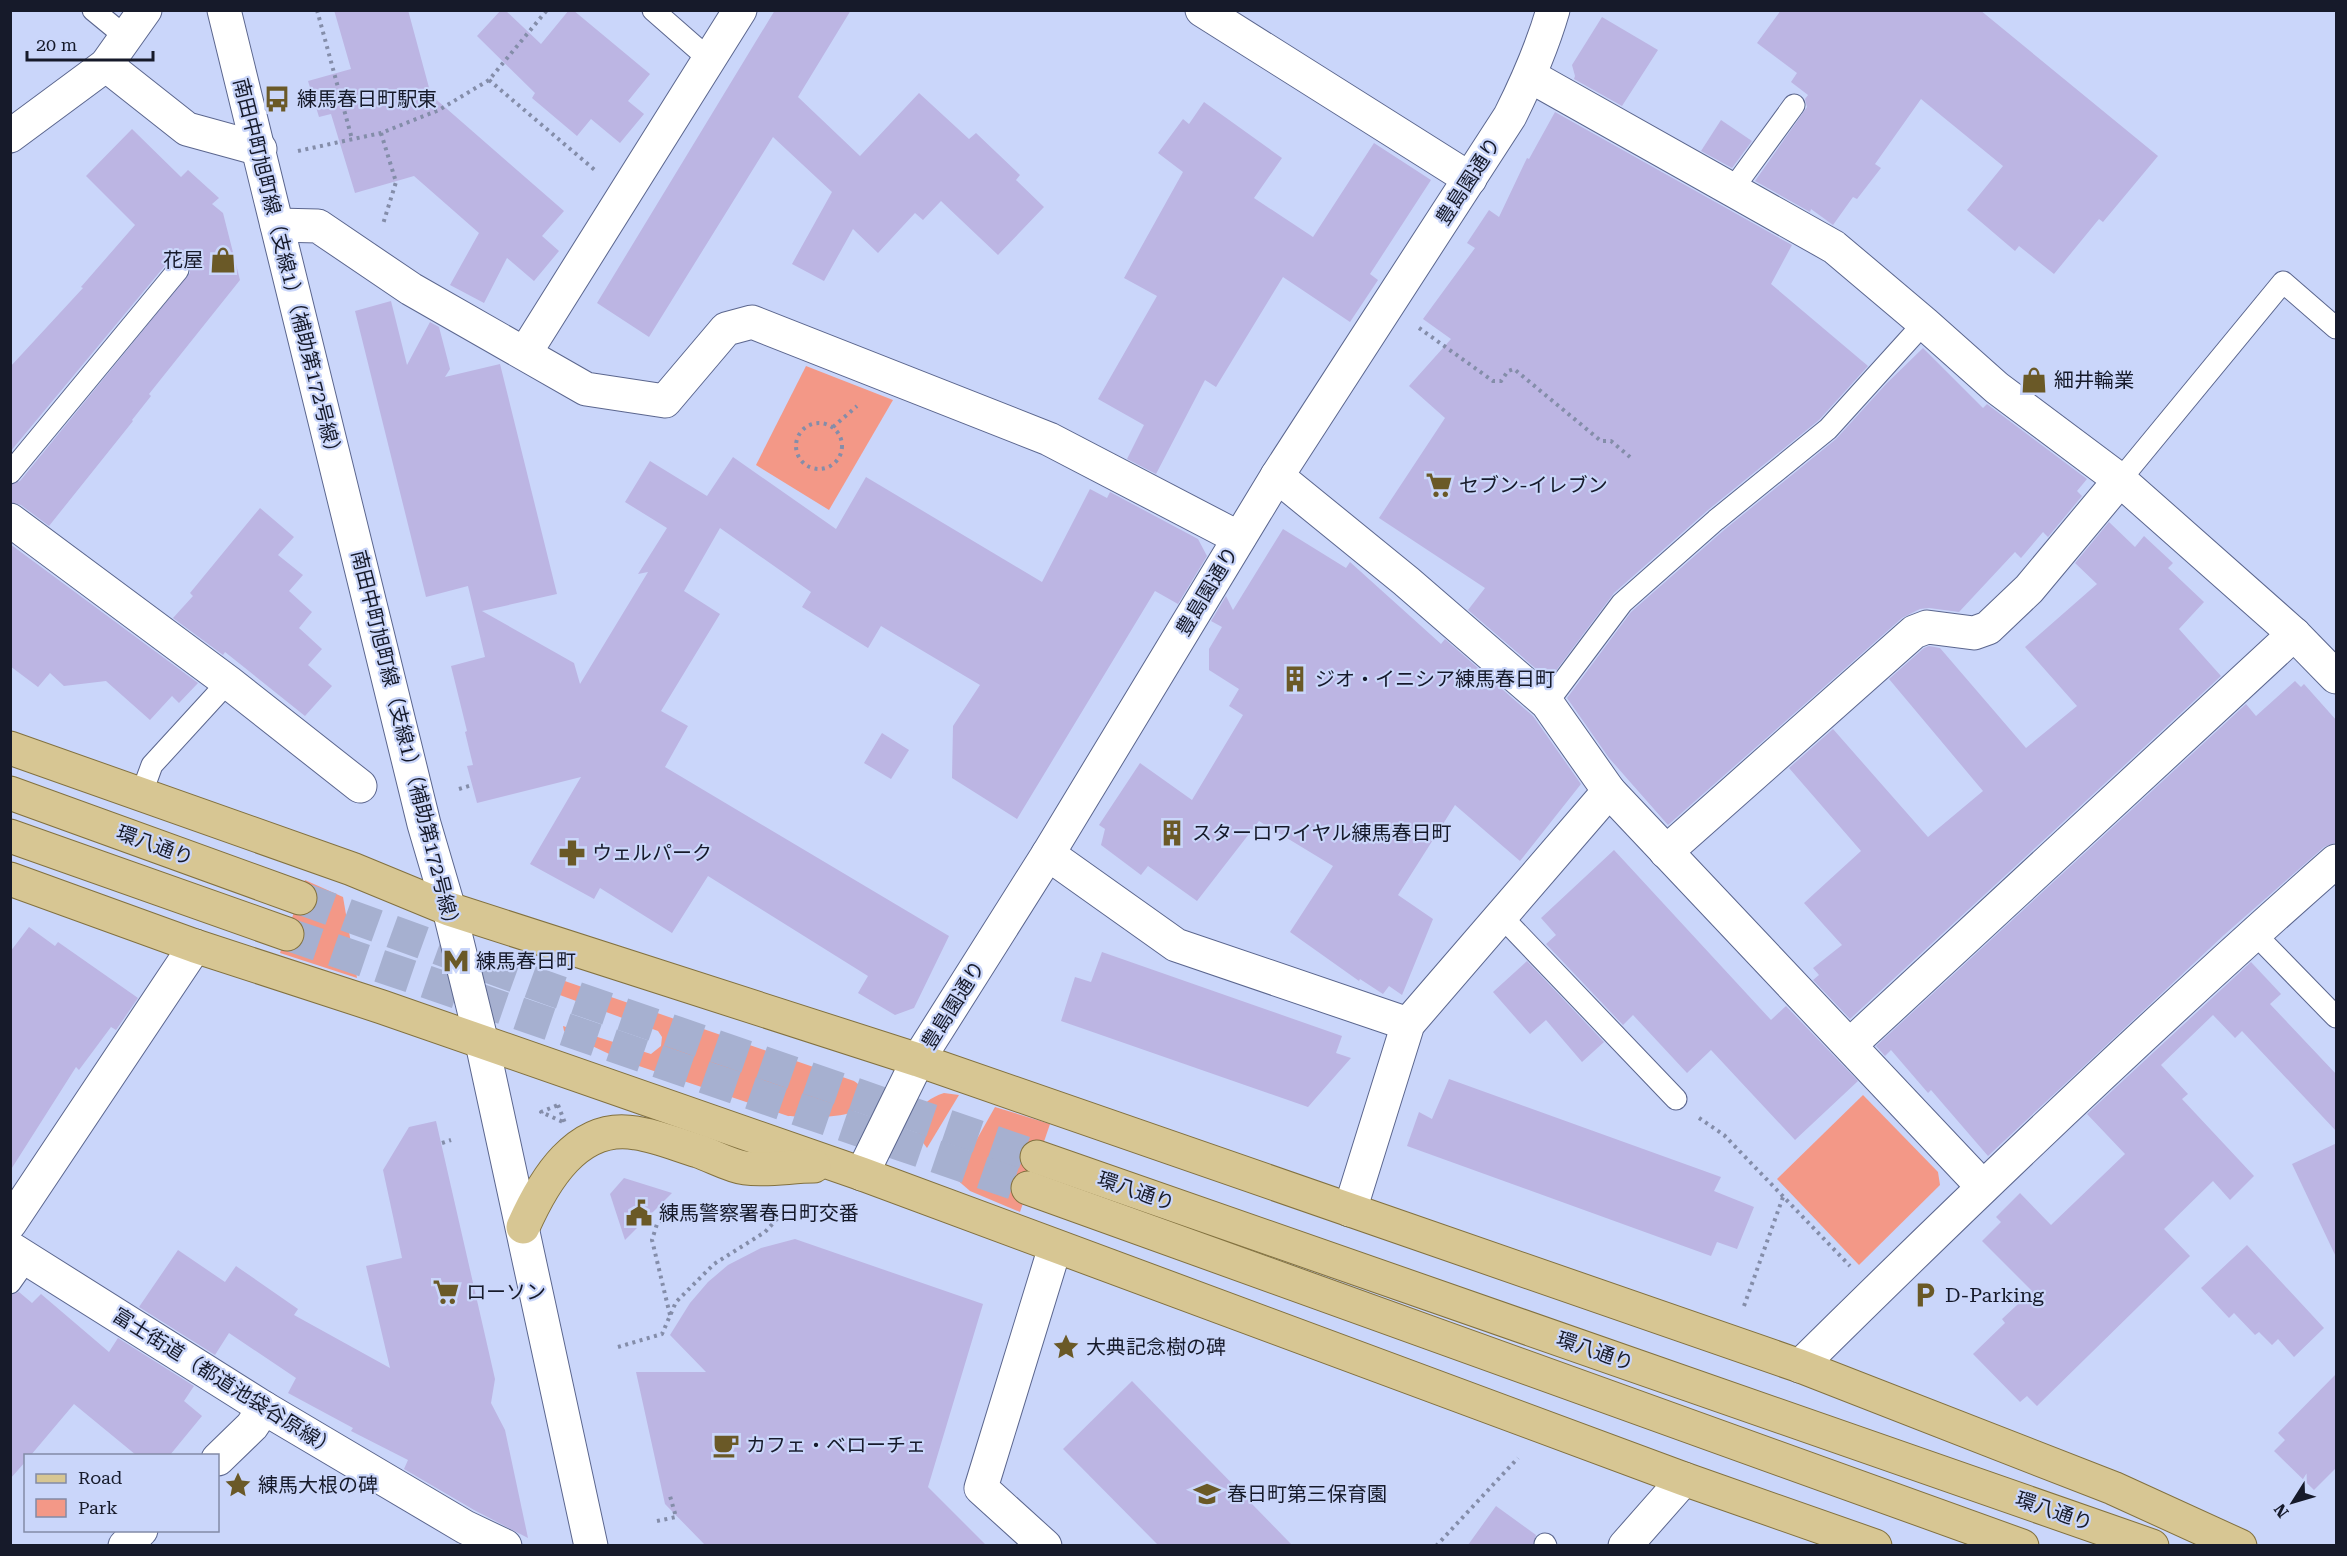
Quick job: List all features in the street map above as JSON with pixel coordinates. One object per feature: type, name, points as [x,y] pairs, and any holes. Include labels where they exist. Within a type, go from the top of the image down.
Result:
[{"type":"main road","points":[[10,748],[352,869],[449,909],[918,1060],[1800,1366],[2113,1488],[2240,1545]]},
{"type":"main road","name":"環八通り","points":[[10,793],[300,898]]},
{"type":"main road","name":"環八通り","points":[[10,836],[287,934]]},
{"type":"main road","points":[[10,879],[195,946],[382,1007],[848,1170],[1684,1479],[1875,1545]]},
{"type":"main road","points":[[523,1227],[538,1194],[556,1169],[578,1146],[596,1136],[611,1132],[637,1133],[745,1168],[848,1170]]},
{"type":"main road","name":"環八通り","points":[[1037,1157],[2152,1545]]},
{"type":"main road","name":"環八通り","points":[[1028,1188],[2022,1545]]},
{"type":"street","points":[[10,136],[106,65],[146,10]]},
{"type":"street","name":"南田中町旭町線（支線1）（補助第172号線）","points":[[224,10],[424,824],[449,909],[482,1043],[591,1545]]},
{"type":"street","points":[[525,353],[740,10]]},
{"type":"street","points":[[1202,10],[1470,179]]},
{"type":"street","name":"豊島園通り","points":[[848,1170],[1048,854],[1277,476],[1509,116],[1530,76],[1553,10]]},
{"type":"street","points":[[106,65],[187,129],[260,149]]},
{"type":"street","points":[[1530,76],[1834,247],[1997,388],[2120,480],[2294,634],[2337,677]]},
{"type":"street","points":[[278,225],[318,226],[411,289],[586,390],[665,401],[726,329],[752,322],[1049,439],[1239,538]]},
{"type":"street","points":[[1277,476],[1406,581],[1547,702],[1609,791],[1983,1187]]},
{"type":"street","points":[[1666,852],[1914,632],[1927,627],[1974,633],[1988,628],[2029,589],[2120,480]]},
{"type":"street","points":[[10,520],[228,682],[360,786]]},
{"type":"street","points":[[1850,1045],[2294,634]]},
{"type":"street","points":[[1350,1210],[1408,1024],[1609,791]]},
{"type":"street","points":[[1048,854],[1176,945],[1408,1024]]},
{"type":"street","points":[[1800,1366],[1983,1187],[2254,933],[2337,861]]},
{"type":"street","points":[[10,1223],[195,946]]},
{"type":"street","points":[[1045,1545],[981,1488],[1055,1247]]},
{"type":"street","name":"富士街道（都道池袋谷原線）","points":[[16,1263],[465,1527],[505,1545]]},
{"type":"street","points":[[219,1458],[252,1426],[264,1407]]},
{"type":"street","points":[[1625,1545],[1684,1479]]},
{"type":"street","points":[[125,1545],[139,1532]]},
{"type":"lane","points":[[93,10],[127,38]]},
{"type":"lane","points":[[653,10],[710,60]]},
{"type":"lane","points":[[1732,190],[1794,105]]},
{"type":"lane","points":[[10,473],[178,270]]},
{"type":"lane","points":[[2120,480],[2283,282],[2337,328]]},
{"type":"lane","points":[[1547,702],[1622,603],[1716,520],[1828,429],[1924,323]]},
{"type":"lane","points":[[141,795],[152,765],[228,682]]},
{"type":"lane","points":[[1501,916],[1676,1099]]},
{"type":"lane","points":[[2254,933],[2337,1017]]},
{"type":"path","points":[[317,10],[352,139]]},
{"type":"path","points":[[298,151],[381,133],[439,110],[489,80],[548,10]]},
{"type":"path","points":[[489,80],[625,196]]},
{"type":"path","points":[[371,262],[396,182],[381,133]]},
{"type":"path","points":[[1388,305],[1493,381],[1501,381],[1508,371],[1514,369],[1601,441],[1611,441],[1630,457]]},
{"type":"path","points":[[822,423],[833,428],[840,436],[843,447],[839,458],[831,466],[820,469],[807,466],[798,456],[796,443],[802,430],[811,424],[822,423]]},
{"type":"path","points":[[459,789],[472,785]]},
{"type":"path","points":[[1676,1099],[1724,1136],[1851,1268]]},
{"type":"path","points":[[442,1143],[451,1140]]},
{"type":"path","points":[[1742,1309],[1783,1197]]},
{"type":"path","points":[[618,1347],[662,1334],[676,1302],[714,1264],[765,1232],[786,1209]]},
{"type":"path","points":[[670,1315],[652,1240],[657,1224],[671,1214]]},
{"type":"path","points":[[1437,1545],[1526,1450]]},
{"type":"path","points":[[657,1521],[676,1517],[670,1496]]},
{"type":"green space","points":[[806,366],[893,400],[829,510],[756,465]]},
{"type":"green space","points":[[305,880],[343,897],[357,978],[280,953]]},
{"type":"green space","points":[[559,979],[854,1081],[864,1091],[863,1104],[846,1114],[788,1116],[624,1061],[571,1036],[564,1031],[563,1026],[651,1054],[661,1046],[662,1037],[658,1031],[557,994],[554,988]]},
{"type":"green space","points":[[944,1093],[959,1095],[927,1148],[917,1131],[918,1115],[927,1102]]},
{"type":"green space","points":[[1863,1095],[1938,1172],[1940,1185],[1859,1265],[1777,1179]]},
{"type":"green space","points":[[995,1107],[1050,1124],[1020,1212],[970,1191],[955,1178]]},
{"type":"building","points":[[334,10],[408,10],[431,95],[564,211],[542,236],[559,251],[534,281],[507,258],[484,303],[450,285],[479,233],[414,176],[355,193],[331,114],[319,117],[308,81],[351,69]]},
{"type":"building","points":[[501,10],[505,10],[541,44],[569,10],[573,10],[650,74],[628,101],[644,114],[620,143],[591,119],[577,136],[532,98],[535,93],[477,36]]},
{"type":"building","points":[[775,10],[851,10],[798,97],[860,156],[919,93],[969,139],[976,133],[1020,175],[1016,180],[1044,207],[998,255],[941,201],[923,220],[915,213],[878,253],[853,229],[824,281],[792,264],[832,192],[773,137],[649,337],[597,303]]},
{"type":"building","points":[[1781,10],[1980,10],[2158,156],[2103,222],[2099,219],[2054,274],[2019,246],[2015,251],[1967,210],[2003,166],[1921,99],[1875,164],[1881,168],[1857,199],[1853,197],[1833,225],[1811,209],[1810,212],[1755,181],[1807,107],[1805,99],[1808,95],[1791,82],[1797,73],[1757,43]]},
{"type":"building","points":[[1602,17],[1658,50],[1622,106],[1574,79],[1572,65]]},
{"type":"building","points":[[1204,102],[1282,158],[1254,198],[1313,237],[1374,143],[1431,180],[1370,274],[1378,280],[1350,322],[1283,277],[1216,387],[1205,380],[1156,474],[1127,459],[1144,425],[1098,399],[1157,296],[1124,278],[1183,172],[1158,153],[1183,119],[1189,124]]},
{"type":"building","points":[[1555,112],[1792,245],[1771,284],[1868,366],[1819,420],[1708,510],[1614,593],[1549,680],[1468,610],[1485,588],[1379,518],[1445,418],[1409,386],[1451,339],[1423,319],[1475,248],[1467,243],[1489,210],[1499,217],[1527,158],[1529,159]]},
{"type":"building","points":[[1721,120],[1752,141],[1732,168],[1701,151]]},
{"type":"building","points":[[132,129],[181,177],[188,170],[219,198],[212,204],[223,213],[240,280],[149,394],[151,396],[133,421],[49,526],[21,505],[10,502],[10,485],[20,481],[190,273],[190,265],[186,260],[174,258],[168,262],[10,452],[10,367],[83,288],[81,287],[135,225],[86,176]]},
{"type":"building","points":[[391,301],[407,365],[430,322],[439,327],[450,369],[445,377],[500,364],[557,594],[482,611],[574,663],[580,684],[648,572],[638,574],[667,528],[625,502],[650,461],[707,496],[733,457],[836,529],[866,477],[1042,582],[1090,489],[1107,498],[1110,492],[1198,539],[1207,556],[1178,604],[1155,591],[1017,819],[952,778],[953,726],[980,685],[881,626],[868,648],[802,607],[811,592],[720,528],[684,591],[720,614],[661,711],[688,726],[665,767],[949,936],[914,1008],[895,1015],[858,993],[868,976],[708,876],[672,933],[600,888],[594,899],[530,864],[581,777],[477,803],[467,766],[473,765],[465,732],[467,731],[451,666],[485,657],[468,586],[426,597],[355,311]]},
{"type":"building","points":[[1923,348],[1983,408],[1987,404],[2087,479],[2077,491],[2082,496],[2048,537],[2043,532],[2021,558],[2015,552],[1959,612],[1929,608],[1920,609],[1902,618],[1668,825],[1609,758],[1567,698],[1631,612],[1724,530],[1836,439],[1887,383]]},
{"type":"building","points":[[260,508],[294,537],[278,555],[303,575],[289,591],[312,612],[299,628],[322,649],[308,665],[332,686],[305,716],[225,652],[223,655],[173,618],[193,596],[190,593]]},
{"type":"building","points":[[2109,522],[2135,547],[2144,536],[2173,563],[2168,568],[2204,602],[2179,629],[2221,676],[1850,1019],[1813,980],[1819,975],[1813,968],[1842,945],[1804,903],[1861,851],[1789,768],[1833,729],[1928,837],[1983,791],[1889,679],[1924,648],[1929,646],[1940,648],[2026,748],[2077,706],[2025,647],[2097,584],[2075,563]]},
{"type":"building","points":[[1283,529],[1346,568],[1350,562],[1441,644],[1445,639],[1533,716],[1581,784],[1520,861],[1455,805],[1398,895],[1433,919],[1402,995],[1389,986],[1383,994],[1360,979],[1359,981],[1290,932],[1333,866],[1259,821],[1197,901],[1148,866],[1141,875],[1101,845],[1105,829],[1099,825],[1140,763],[1192,800],[1243,715],[1229,706],[1239,689],[1209,670],[1209,649],[1222,627],[1211,621],[1226,596],[1233,610]]},
{"type":"building","points":[[10,544],[198,683],[179,703],[172,696],[150,720],[106,681],[64,686],[50,673],[38,687],[10,666]]},
{"type":"building","points":[[2295,681],[2301,687],[2304,684],[2337,721],[2337,842],[2324,847],[2224,935],[1988,1156],[1931,1090],[1928,1093],[1891,1050],[1885,1056],[1876,1046],[2246,704],[2256,716]]},
{"type":"building","points":[[882,733],[909,750],[891,779],[864,763]]},
{"type":"building","points":[[1614,850],[1771,1020],[1786,1006],[1858,1081],[1795,1140],[1711,1050],[1687,1073],[1633,1015],[1623,1025],[1546,944],[1556,935],[1541,918]]},
{"type":"building","points":[[29,927],[55,946],[58,942],[138,998],[116,1030],[111,1027],[79,1070],[76,1067],[10,1171],[10,952]]},
{"type":"building","points":[[1102,952],[1342,1036],[1336,1053],[1351,1058],[1308,1107],[1061,1021],[1075,977],[1091,982]]},
{"type":"building","points":[[1527,961],[1604,1042],[1582,1062],[1546,1020],[1530,1034],[1493,992]]},
{"type":"building","points":[[2251,962],[2281,994],[2270,1004],[2337,1075],[2337,1132],[2242,1031],[2235,1038],[2213,1015],[2161,1065],[2188,1094],[2182,1099],[2254,1176],[2230,1200],[2213,1181],[2164,1229],[2190,1256],[2037,1406],[2027,1396],[2020,1402],[1973,1354],[2005,1323],[2002,1319],[2032,1291],[1982,1241],[2001,1222],[1996,1217],[2020,1193],[2051,1225],[2125,1154],[2087,1114]]},
{"type":"building","points":[[1449,1079],[1721,1177],[1714,1191],[1754,1207],[1737,1249],[1717,1242],[1711,1256],[1407,1146],[1419,1112],[1432,1119]]},
{"type":"building","points":[[436,1121],[495,1379],[491,1403],[505,1430],[528,1538],[404,1469],[408,1460],[351,1431],[353,1428],[288,1393],[296,1378],[229,1333],[215,1355],[139,1307],[178,1250],[225,1282],[236,1266],[298,1309],[294,1315],[390,1368],[366,1266],[402,1258],[383,1170],[409,1127]]},
{"type":"building","points":[[2337,1143],[2337,1259],[2292,1164]]},
{"type":"building","points":[[624,1178],[672,1193],[625,1240],[610,1194]]},
{"type":"building","points":[[795,1239],[983,1304],[928,1487],[986,1545],[705,1545],[665,1504],[636,1372],[706,1372],[670,1335],[690,1303],[708,1282],[728,1265],[761,1248]]},
{"type":"building","points":[[2247,1245],[2324,1328],[2294,1357],[2278,1339],[2272,1345],[2259,1332],[2255,1335],[2234,1313],[2229,1318],[2201,1288]]},
{"type":"building","points":[[19,1292],[32,1303],[41,1294],[109,1352],[118,1338],[194,1386],[184,1401],[202,1416],[171,1454],[135,1454],[74,1404],[32,1454],[24,1454],[24,1463],[10,1479],[10,1295]]},
{"type":"building","points":[[2337,1373],[2337,1467],[2314,1490],[2274,1451],[2285,1440],[2278,1433]]},
{"type":"building","points":[[1132,1381],[1292,1545],[1158,1545],[1063,1449]]},
{"type":"building","points":[[1496,1506],[1536,1535],[1533,1545],[1468,1545]]},
{"type":"tunnel","points":[[300,898],[556,991],[1037,1157]]},
{"type":"tunnel","points":[[287,934],[1028,1188]]},
{"type":"place","name":"練馬春日町駅東","points":[[277,99]]},
{"type":"place","name":"花屋","points":[[223,260]]},
{"type":"place","name":"細井輪業","points":[[2034,380]]},
{"type":"place","name":"セブン-イレブン","points":[[1439,485]]},
{"type":"place","name":"ジオ・イニシア練馬春日町","points":[[1295,679]]},
{"type":"place","name":"スターロワイヤル練馬春日町","points":[[1172,833]]},
{"type":"place","name":"ウェルパーク","points":[[572,853]]},
{"type":"place","name":"練馬春日町","points":[[456,961]]},
{"type":"place","name":"練馬警察署春日町交番","points":[[639,1213]]},
{"type":"place","name":"ローソン","points":[[446,1292]]},
{"type":"place","name":"D-Parking","points":[[1925,1295]]},
{"type":"place","name":"大典記念樹の碑","points":[[1066,1347]]},
{"type":"place","name":"カフェ・ベローチェ","points":[[726,1445]]},
{"type":"place","name":"練馬大根の碑","points":[[238,1485]]},
{"type":"place","name":"春日町第三保育園","points":[[1207,1494]]}]
